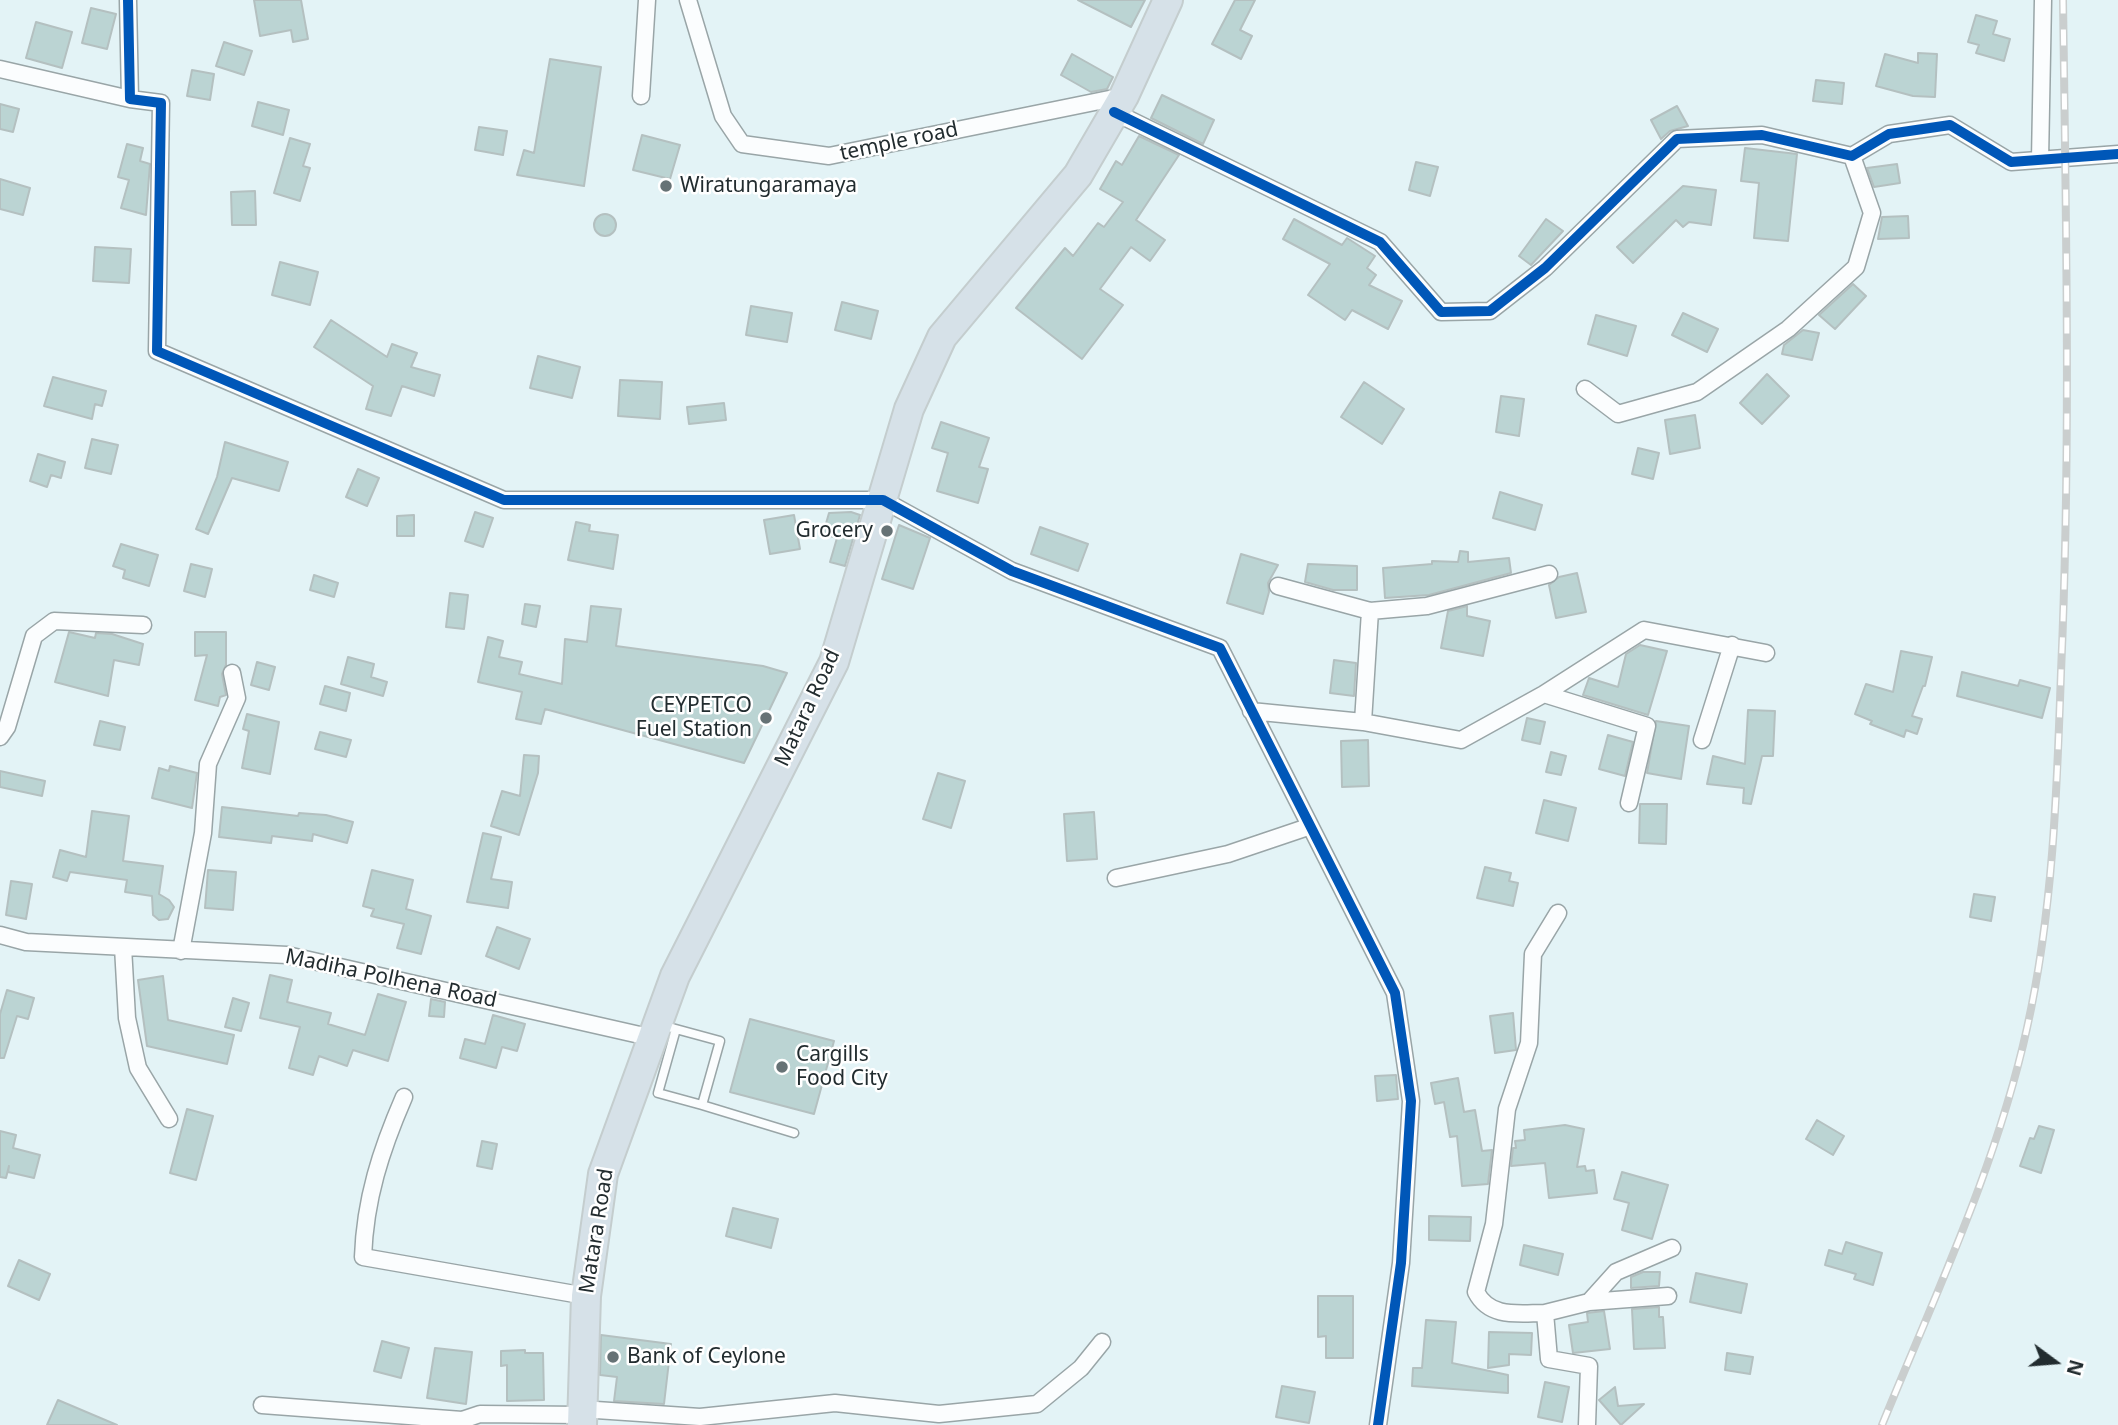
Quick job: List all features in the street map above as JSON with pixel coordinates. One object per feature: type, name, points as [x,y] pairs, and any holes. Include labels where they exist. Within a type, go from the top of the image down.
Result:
[{"type":"highway","name":"Matara Road","points":[[581,1416],[586,1296],[603,1174],[662,1030],[675,976],[834,662],[909,409],[942,337],[1078,175],[1119,104],[1168,0]]},
{"type":"street","points":[[128,0],[130,99]]},
{"type":"street","points":[[641,96],[647,0]]},
{"type":"street","name":"temple road","points":[[688,0],[723,116],[742,144],[829,156],[1119,104]]},
{"type":"street","points":[[2040,160],[2042,0]]},
{"type":"street","points":[[0,69],[130,99],[161,103],[157,351],[503,500],[883,500],[1012,571],[1220,648],[1308,827],[1395,993],[1411,1101],[1401,1263],[1378,1425]]},
{"type":"street","points":[[1119,104],[1380,242],[1441,312],[1490,311],[1545,268],[1677,139],[1762,135],[1852,156],[1889,134],[1950,125],[2011,162],[2118,154]]},
{"type":"street","points":[[1585,389],[1618,414],[1697,392],[1788,329],[1856,267],[1872,212],[1852,156]]},
{"type":"street","points":[[1278,586],[1370,611],[1427,606],[1549,574]]},
{"type":"street","points":[[1363,722],[1370,611]]},
{"type":"street","points":[[0,737],[7,727],[34,636],[54,621],[143,625]]},
{"type":"street","points":[[1251,711],[1363,722],[1461,740],[1544,694],[1644,630],[1766,653]]},
{"type":"street","points":[[1702,740],[1732,645]]},
{"type":"street","points":[[181,951],[203,833],[208,764],[237,698],[232,673]]},
{"type":"street","points":[[1544,694],[1647,726],[1629,803]]},
{"type":"street","points":[[1116,877],[1228,854],[1308,827]]},
{"type":"street","points":[[1558,913],[1533,954],[1529,1043],[1507,1109],[1494,1224],[1476,1292],[1483,1306],[1498,1312],[1545,1313],[1589,1302],[1668,1296]]},
{"type":"street","name":"Madiha Polhena Road","points":[[0,935],[26,942],[287,955],[662,1030]]},
{"type":"street","points":[[123,947],[127,1018],[138,1068],[169,1119]]},
{"type":"street","points":[[404,1097],[380,1151],[365,1217],[363,1257],[586,1296]]},
{"type":"street","points":[[1589,1302],[1616,1272],[1672,1248]]},
{"type":"street","points":[[1545,1313],[1549,1359],[1589,1366],[1587,1425]]},
{"type":"street","points":[[262,1405],[462,1420],[480,1414],[700,1417],[835,1403],[939,1414],[1037,1404],[1082,1368],[1102,1342]]},
{"type":"lane","points":[[702,1105],[720,1041],[662,1030],[658,1093],[794,1133]]},
{"type":"building","points":[[254,0],[301,0],[308,39],[293,42],[291,30],[260,36]]},
{"type":"building","points":[[1078,0],[1145,0],[1131,27]]},
{"type":"building","points":[[1235,0],[1255,0],[1240,30],[1252,36],[1241,59],[1212,44]]},
{"type":"building","points":[[91,8],[116,14],[107,49],[82,43]]},
{"type":"building","points":[[1976,15],[1997,21],[1993,34],[2010,39],[2004,61],[1976,53],[1979,45],[1968,42]]},
{"type":"building","points":[[36,22],[72,32],[62,68],[26,58]]},
{"type":"building","points":[[224,42],[252,51],[244,75],[216,66]]},
{"type":"building","points":[[1918,53],[1937,54],[1935,97],[1913,96],[1876,86],[1885,54],[1918,63]]},
{"type":"building","points":[[1072,54],[1113,77],[1107,89],[1091,92],[1061,75]]},
{"type":"building","points":[[550,59],[601,67],[584,186],[517,175],[524,150],[534,153]]},
{"type":"building","points":[[192,70],[214,74],[210,100],[187,96]]},
{"type":"building","points":[[1816,80],[1844,83],[1842,104],[1813,101]]},
{"type":"building","points":[[1162,95],[1214,120],[1203,144],[1151,118]]},
{"type":"building","points":[[258,102],[289,110],[283,135],[252,126]]},
{"type":"building","points":[[0,104],[19,109],[13,132],[0,129]]},
{"type":"building","points":[[1677,106],[1688,126],[1670,131],[1661,139],[1651,120]]},
{"type":"building","points":[[479,127],[507,131],[503,155],[475,150]]},
{"type":"building","points":[[642,135],[680,145],[670,179],[633,170]]},
{"type":"building","points":[[1139,136],[1179,155],[1136,220],[1165,240],[1150,261],[1131,247],[1100,289],[1123,305],[1082,359],[1016,308],[1065,248],[1073,256],[1098,223],[1104,227],[1123,202],[1100,189],[1116,161],[1122,165]]},
{"type":"building","points":[[290,138],[310,144],[303,166],[310,168],[300,201],[274,193]]},
{"type":"building","points":[[127,144],[143,148],[140,161],[150,164],[146,215],[121,208],[129,180],[118,177]]},
{"type":"building","points":[[1745,148],[1797,154],[1788,241],[1754,238],[1759,183],[1741,181]]},
{"type":"building","points":[[1416,162],[1438,167],[1430,196],[1409,190]]},
{"type":"building","points":[[1897,164],[1900,183],[1874,187],[1867,168]]},
{"type":"building","points":[[0,179],[30,188],[23,215],[0,209]]},
{"type":"building","points":[[1683,186],[1716,190],[1711,225],[1689,222],[1683,227],[1676,220],[1633,263],[1617,247]]},
{"type":"building","points":[[255,191],[256,225],[232,225],[231,192]]},
{"type":"building","points":[[605,214],[613,217],[616,225],[613,233],[605,236],[597,233],[594,225],[597,217]]},
{"type":"building","points":[[1908,216],[1909,238],[1878,239],[1882,217]]},
{"type":"building","points":[[1294,219],[1342,245],[1347,238],[1375,256],[1367,268],[1376,275],[1369,285],[1402,301],[1388,329],[1352,310],[1345,320],[1308,295],[1330,264],[1283,239]]},
{"type":"building","points":[[1546,219],[1563,231],[1531,265],[1519,256]]},
{"type":"building","points":[[95,247],[131,249],[129,283],[93,281]]},
{"type":"building","points":[[280,262],[318,272],[310,305],[272,295]]},
{"type":"building","points":[[1853,284],[1866,296],[1835,329],[1819,315]]},
{"type":"building","points":[[842,302],[878,311],[871,339],[835,330]]},
{"type":"building","points":[[751,306],[792,313],[787,342],[746,335]]},
{"type":"building","points":[[1683,313],[1718,329],[1707,352],[1672,335]]},
{"type":"building","points":[[1596,315],[1636,326],[1627,356],[1588,344]]},
{"type":"building","points":[[331,320],[387,357],[392,344],[417,353],[411,367],[440,375],[434,396],[402,386],[391,416],[366,409],[373,386],[314,347]]},
{"type":"building","points":[[1803,330],[1819,333],[1812,360],[1782,354],[1784,345]]},
{"type":"building","points":[[538,356],[580,367],[572,398],[530,388]]},
{"type":"building","points":[[1767,374],[1789,396],[1762,424],[1740,403]]},
{"type":"building","points":[[53,377],[106,391],[102,406],[95,404],[92,419],[44,406]]},
{"type":"building","points":[[620,380],[662,382],[660,419],[618,416]]},
{"type":"building","points":[[1364,382],[1404,409],[1382,444],[1341,417]]},
{"type":"building","points":[[1501,396],[1524,399],[1519,436],[1496,432]]},
{"type":"building","points":[[724,403],[726,420],[689,424],[687,407]]},
{"type":"building","points":[[1695,415],[1700,448],[1670,454],[1665,420]]},
{"type":"building","points":[[941,422],[989,438],[979,467],[988,469],[978,503],[937,491],[948,453],[932,448]]},
{"type":"building","points":[[92,439],[118,445],[111,474],[85,468]]},
{"type":"building","points":[[225,442],[288,462],[279,491],[232,478],[208,534],[196,529],[217,477]]},
{"type":"building","points":[[1638,448],[1659,453],[1653,479],[1632,474]]},
{"type":"building","points":[[38,454],[65,462],[61,478],[51,475],[47,487],[30,481]]},
{"type":"building","points":[[358,469],[379,478],[367,506],[346,497]]},
{"type":"building","points":[[1500,492],[1542,505],[1535,530],[1493,518]]},
{"type":"building","points":[[475,512],[493,518],[483,547],[465,541]]},
{"type":"building","points":[[851,512],[860,515],[845,566],[830,562],[837,538],[823,534],[829,513]]},
{"type":"building","points":[[414,515],[414,536],[397,536],[397,516]]},
{"type":"building","points":[[794,515],[800,549],[770,554],[764,520]]},
{"type":"building","points":[[576,522],[590,525],[589,531],[618,535],[613,569],[568,560]]},
{"type":"building","points":[[899,525],[930,538],[913,589],[882,579]]},
{"type":"building","points":[[1040,527],[1088,544],[1078,571],[1031,554]]},
{"type":"building","points":[[121,544],[158,555],[149,586],[123,578],[125,570],[113,566]]},
{"type":"building","points":[[1460,551],[1468,552],[1468,562],[1509,558],[1511,573],[1429,595],[1385,598],[1383,568],[1432,564],[1432,561],[1458,562]]},
{"type":"building","points":[[1241,554],[1278,565],[1268,583],[1269,592],[1263,614],[1227,603]]},
{"type":"building","points":[[191,564],[212,569],[205,597],[184,591]]},
{"type":"building","points":[[1308,564],[1357,566],[1357,590],[1333,590],[1305,582]]},
{"type":"building","points":[[1577,573],[1586,612],[1556,618],[1549,585],[1559,577]]},
{"type":"building","points":[[314,575],[338,583],[334,597],[310,590]]},
{"type":"building","points":[[450,593],[468,595],[464,629],[446,627]]},
{"type":"building","points":[[525,604],[540,606],[536,627],[522,624]]},
{"type":"building","points":[[591,606],[621,609],[616,646],[763,666],[787,673],[744,763],[545,709],[541,724],[516,719],[522,692],[478,682],[488,637],[503,641],[499,657],[522,662],[519,674],[562,684],[565,639],[587,642]]},
{"type":"building","points":[[1467,606],[1467,616],[1490,621],[1483,656],[1441,648],[1448,611]]},
{"type":"building","points":[[69,632],[95,638],[96,633],[112,634],[143,644],[139,665],[114,660],[108,696],[55,682]]},
{"type":"building","points":[[195,632],[226,632],[226,665],[222,674],[226,695],[220,697],[218,706],[195,700],[207,655],[195,656]]},
{"type":"building","points":[[1640,645],[1667,651],[1648,715],[1583,695],[1589,678],[1618,687],[1626,654]]},
{"type":"building","points":[[1901,651],[1932,657],[1925,686],[1912,716],[1922,719],[1917,734],[1906,730],[1904,737],[1870,724],[1872,721],[1855,714],[1866,684],[1893,692]]},
{"type":"building","points":[[348,657],[374,664],[371,677],[387,682],[383,696],[341,684]]},
{"type":"building","points":[[1334,660],[1356,663],[1354,696],[1330,693]]},
{"type":"building","points":[[257,662],[275,667],[269,690],[251,685]]},
{"type":"building","points":[[1962,672],[2018,686],[2020,680],[2050,688],[2042,718],[1957,696]]},
{"type":"building","points":[[325,686],[350,693],[346,711],[320,704]]},
{"type":"building","points":[[1748,710],[1775,711],[1773,756],[1762,756],[1751,804],[1743,803],[1744,788],[1707,784],[1713,756],[1745,764]]},
{"type":"building","points":[[247,714],[279,722],[270,774],[242,768],[249,731],[243,729]]},
{"type":"building","points":[[1527,718],[1545,722],[1540,744],[1522,740]]},
{"type":"building","points":[[100,721],[125,727],[120,750],[94,745]]},
{"type":"building","points":[[1656,721],[1689,726],[1681,779],[1647,773]]},
{"type":"building","points":[[320,732],[351,740],[346,757],[315,749]]},
{"type":"building","points":[[1608,735],[1633,742],[1625,776],[1599,769]]},
{"type":"building","points":[[1368,740],[1369,786],[1342,787],[1341,741]]},
{"type":"building","points":[[1551,752],[1566,756],[1561,775],[1546,772]]},
{"type":"building","points":[[524,755],[539,756],[538,773],[519,835],[491,826],[502,791],[520,796]]},
{"type":"building","points":[[170,766],[197,773],[192,808],[152,798],[159,768],[169,771]]},
{"type":"building","points":[[0,771],[45,781],[42,796],[0,787]]},
{"type":"building","points":[[938,773],[965,781],[951,828],[923,819]]},
{"type":"building","points":[[1544,800],[1576,808],[1568,841],[1536,833]]},
{"type":"building","points":[[1640,804],[1667,804],[1666,844],[1639,843]]},
{"type":"building","points":[[222,807],[298,816],[299,813],[326,815],[353,822],[347,843],[313,834],[312,841],[272,836],[271,843],[219,837]]},
{"type":"building","points":[[92,811],[129,816],[123,861],[163,866],[159,894],[174,907],[168,919],[159,920],[153,915],[152,896],[125,892],[127,880],[70,872],[67,881],[53,877],[60,850],[86,857]]},
{"type":"building","points":[[1094,812],[1097,859],[1067,861],[1064,814]]},
{"type":"building","points":[[483,833],[501,837],[491,879],[512,882],[508,908],[467,902]]},
{"type":"building","points":[[1485,867],[1511,873],[1509,881],[1518,883],[1513,906],[1477,898]]},
{"type":"building","points":[[208,870],[236,872],[233,910],[205,908]]},
{"type":"building","points":[[372,870],[413,880],[406,909],[431,916],[421,954],[397,948],[404,924],[371,916],[374,909],[363,906]]},
{"type":"building","points":[[11,881],[32,884],[26,919],[6,915]]},
{"type":"building","points":[[1974,894],[1995,897],[1991,921],[1970,917]]},
{"type":"building","points":[[497,927],[530,939],[519,969],[486,956]]},
{"type":"building","points":[[270,975],[292,980],[287,1002],[331,1013],[328,1024],[365,1035],[378,994],[406,1002],[388,1061],[353,1050],[347,1066],[319,1056],[313,1075],[289,1068],[300,1027],[260,1018]]},
{"type":"building","points":[[163,976],[168,1020],[234,1035],[227,1064],[147,1046],[138,980]]},
{"type":"building","points":[[7,990],[34,998],[28,1019],[17,1016],[4,1058],[0,1058],[0,1014]]},
{"type":"building","points":[[233,998],[249,1003],[241,1031],[225,1027]]},
{"type":"building","points":[[431,999],[445,1002],[444,1017],[429,1016]]},
{"type":"building","points":[[1513,1013],[1516,1050],[1495,1053],[1490,1016]]},
{"type":"building","points":[[493,1015],[525,1024],[517,1051],[502,1047],[496,1068],[460,1058],[465,1039],[485,1044]]},
{"type":"building","name":"Cargills Food City","points":[[750,1019],[834,1041],[814,1114],[730,1092]]},
{"type":"building","points":[[1396,1075],[1398,1099],[1377,1101],[1375,1076]]},
{"type":"building","points":[[1458,1078],[1464,1112],[1475,1110],[1482,1151],[1492,1150],[1488,1184],[1462,1186],[1457,1136],[1450,1137],[1444,1102],[1435,1104],[1431,1083]]},
{"type":"building","points":[[187,1109],[213,1116],[196,1180],[170,1173]]},
{"type":"building","points":[[1817,1120],[1844,1136],[1833,1155],[1806,1139]]},
{"type":"building","points":[[1565,1125],[1584,1129],[1577,1167],[1585,1166],[1586,1171],[1594,1170],[1597,1193],[1549,1198],[1545,1163],[1511,1166],[1515,1141],[1525,1140],[1524,1130]]},
{"type":"building","points":[[2039,1126],[2054,1130],[2041,1173],[2020,1166],[2030,1138],[2034,1139]]},
{"type":"building","points":[[0,1131],[16,1135],[13,1148],[40,1155],[34,1178],[8,1172],[9,1166],[6,1178],[0,1177]]},
{"type":"building","points":[[482,1141],[497,1144],[492,1169],[477,1166]]},
{"type":"building","points":[[1622,1172],[1668,1185],[1652,1239],[1622,1230],[1629,1203],[1614,1199]]},
{"type":"building","points":[[733,1208],[778,1219],[771,1248],[726,1236]]},
{"type":"building","points":[[1429,1216],[1471,1217],[1470,1241],[1429,1240]]},
{"type":"building","points":[[1846,1242],[1882,1253],[1873,1285],[1854,1279],[1856,1274],[1825,1265],[1829,1250],[1842,1254]]},
{"type":"building","points":[[1524,1245],[1563,1254],[1558,1275],[1520,1265]]},
{"type":"building","points":[[19,1260],[50,1274],[39,1300],[8,1286]]},
{"type":"building","points":[[1643,1272],[1660,1272],[1659,1286],[1631,1288],[1631,1277]]},
{"type":"building","points":[[1696,1273],[1747,1284],[1741,1313],[1690,1302]]},
{"type":"building","points":[[1318,1296],[1353,1296],[1353,1358],[1326,1358],[1326,1336],[1318,1337]]},
{"type":"building","points":[[1659,1307],[1659,1317],[1663,1317],[1665,1348],[1634,1349],[1632,1309]]},
{"type":"building","points":[[1604,1311],[1610,1349],[1573,1353],[1569,1325],[1588,1322],[1587,1313]]},
{"type":"building","points":[[1426,1320],[1456,1322],[1452,1363],[1508,1375],[1508,1393],[1412,1386],[1413,1368],[1422,1368]]},
{"type":"building","points":[[1489,1332],[1532,1333],[1531,1355],[1509,1354],[1509,1365],[1488,1368]]},
{"type":"building","points":[[601,1335],[671,1344],[664,1404],[614,1401],[617,1377],[600,1375]]},
{"type":"building","points":[[382,1341],[409,1348],[401,1378],[374,1371]]},
{"type":"building","points":[[435,1348],[472,1352],[466,1404],[427,1398]]},
{"type":"building","points":[[525,1350],[525,1353],[543,1353],[544,1400],[507,1401],[507,1365],[501,1366],[501,1351]]},
{"type":"building","points":[[1727,1353],[1753,1357],[1750,1374],[1725,1370]]},
{"type":"building","points":[[1545,1382],[1569,1387],[1562,1422],[1538,1417]]},
{"type":"building","points":[[1282,1386],[1315,1392],[1309,1423],[1276,1417]]},
{"type":"building","points":[[1615,1387],[1618,1406],[1644,1404],[1621,1425],[1599,1400]]},
{"type":"building","points":[[58,1400],[117,1425],[47,1425]]},
{"type":"railway","points":[[1882,1425],[1963,1229],[1999,1130],[2027,1028],[2043,940],[2055,806],[2066,504],[2063,0]]},
{"type":"cycle path","points":[[128,0],[130,99],[161,103],[157,351],[504,500],[883,500],[1012,571],[1220,648],[1395,993],[1411,1101],[1401,1263],[1378,1425]]},
{"type":"cycle path","points":[[1114,112],[1380,242],[1441,312],[1490,311],[1545,268],[1677,139],[1762,135],[1852,156],[1889,134],[1950,125],[2011,162],[2118,154]]},
{"type":"place","name":"Wiratungaramaya","points":[[666,186]]},
{"type":"place","name":"Grocery","points":[[887,531]]},
{"type":"place","name":"CEYPETCO Fuel Station","points":[[766,718]]},
{"type":"place","name":"Cargills Food City","points":[[782,1067]]},
{"type":"place","name":"Bank of Ceylone","points":[[613,1357]]}]
